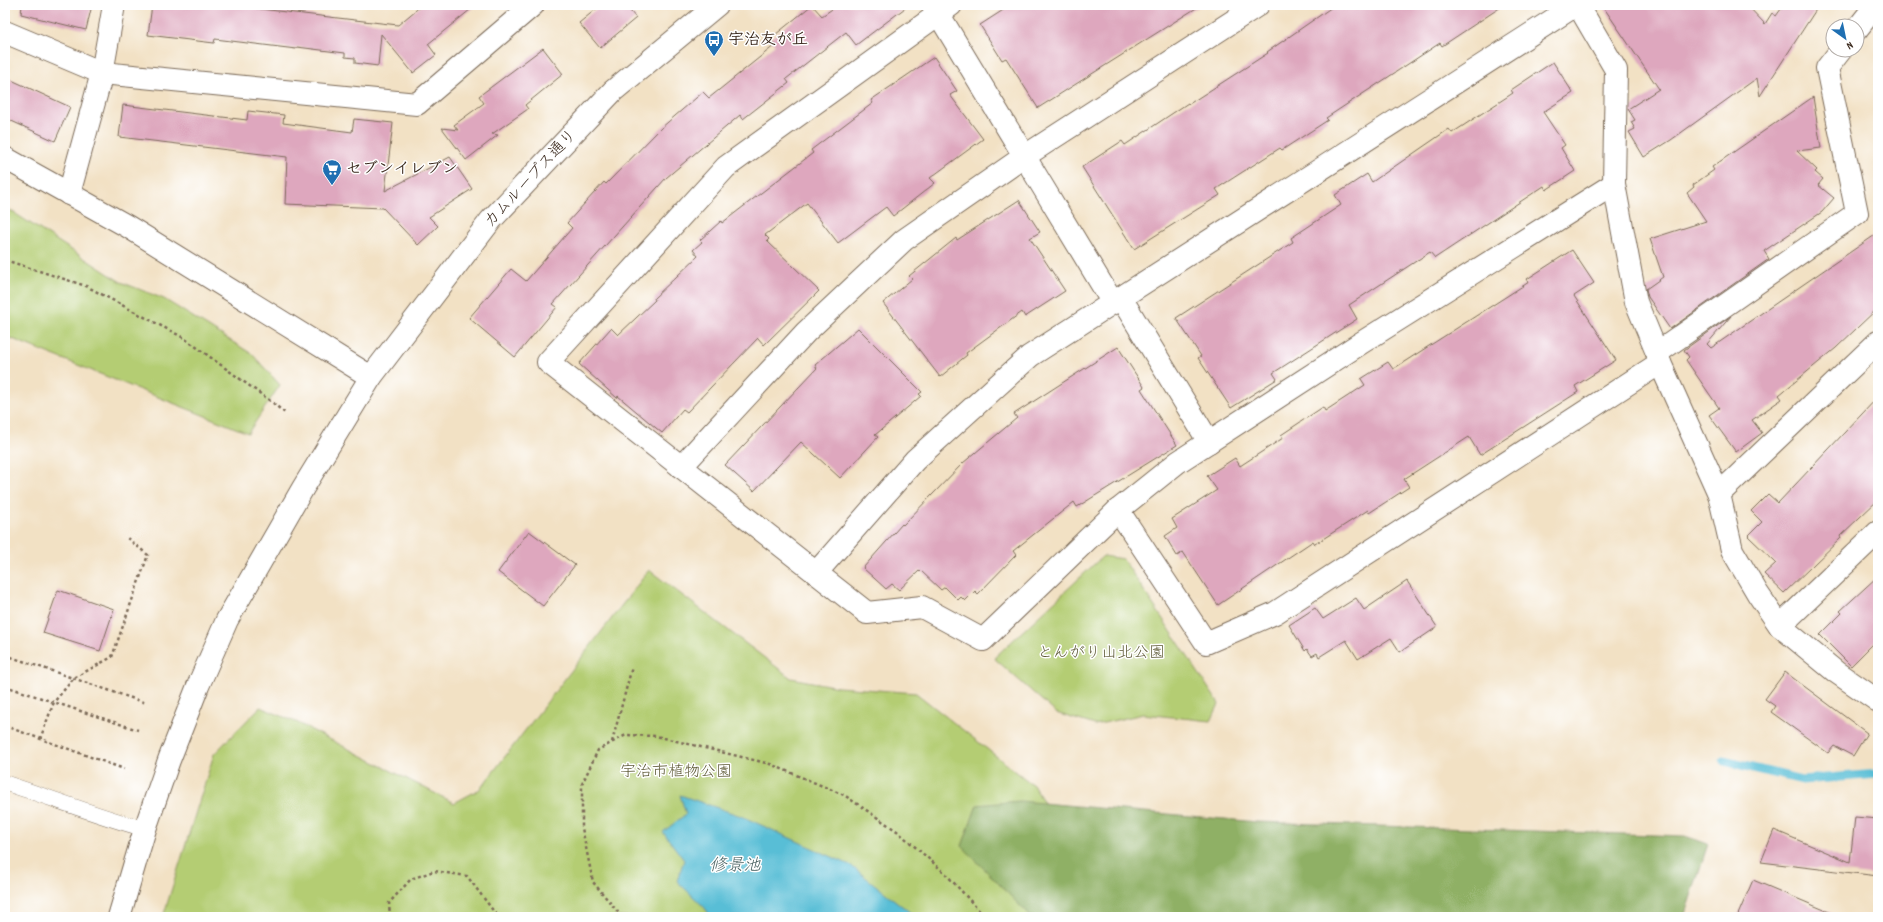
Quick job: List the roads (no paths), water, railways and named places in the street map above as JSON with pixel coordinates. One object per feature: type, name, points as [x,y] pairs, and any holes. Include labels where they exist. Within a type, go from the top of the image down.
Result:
[{"type":"street","points":[[70,194],[102,73],[114,5]]},
{"type":"street","points":[[5,32],[102,73],[417,104],[533,5]]},
{"type":"street","name":"カムループス通り","points":[[119,917],[145,829],[198,686],[227,620],[303,488],[371,377],[496,215],[613,91],[717,5]]},
{"type":"street","points":[[681,467],[806,332],[904,240],[1025,156],[1258,5]]},
{"type":"street","points":[[816,573],[915,460],[1030,356],[1577,5],[1616,70],[1614,184],[1636,302],[1719,494],[1732,550],[1758,594],[1780,626],[1836,672],[1878,701]]},
{"type":"street","points":[[1865,20],[1877,6]]},
{"type":"street","points":[[1209,442],[1025,156],[941,8],[726,167],[548,362],[867,613],[922,607],[983,640],[1118,510],[1178,462],[1209,442],[1355,347],[1614,184]]},
{"type":"street","points":[[1118,510],[1206,643],[1275,613],[1659,358],[1857,213],[1827,68],[1835,58]]},
{"type":"street","points":[[5,158],[127,226],[371,377]]},
{"type":"street","points":[[1719,494],[1878,342]]},
{"type":"street","points":[[1780,626],[1878,532]]},
{"type":"lane","points":[[5,783],[62,801],[108,819],[145,829]]},
{"type":"water","name":"修景池","points":[[680,795],[741,816],[850,865],[916,917],[711,917],[705,908],[677,881],[684,860],[663,832],[686,814]]},
{"type":"waterway","points":[[1724,761],[1802,780],[1878,774]]},
{"type":"place","name":"宇治友が丘","points":[[714,57]]},
{"type":"place","name":"セブンイレブン","points":[[332,186]]},
{"type":"park label","name":"とんがり山北公園","points":[[1101,653]]},
{"type":"park label","name":"宇治市植物公園","points":[[676,772]]}]
